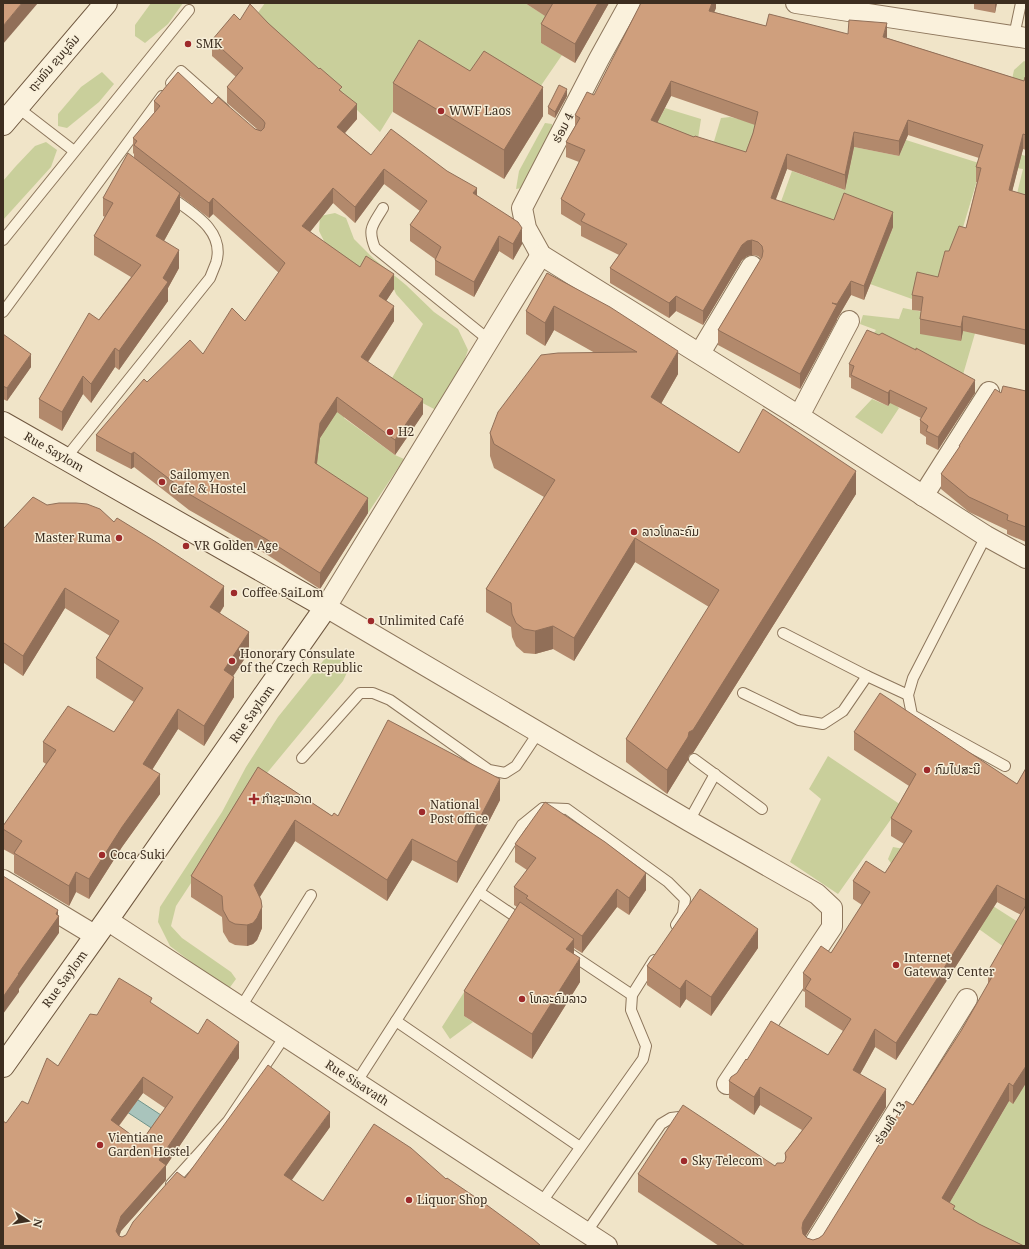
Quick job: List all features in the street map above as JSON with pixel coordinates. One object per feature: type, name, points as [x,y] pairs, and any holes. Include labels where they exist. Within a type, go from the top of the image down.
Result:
[{"type":"street","name":"ຖະໜົນ ຂຸນບູລົມ","points":[[3,124],[106,3]]},
{"type":"street","name":"ຮ່ອມ 4","points":[[541,255],[526,228],[522,208],[599,59],[630,3]]},
{"type":"street","points":[[796,3],[1020,37]]},
{"type":"street","points":[[727,1084],[832,927],[832,908],[817,894],[689,821],[326,607],[541,255],[700,353],[986,536],[1026,558]]},
{"type":"street","points":[[700,353],[752,266]]},
{"type":"street","points":[[799,416],[849,321]]},
{"type":"street","points":[[923,496],[989,392]]},
{"type":"street","name":"Rue Saylom","points":[[3,423],[326,607],[102,928],[3,1066]]},
{"type":"street","points":[[3,880],[102,928]]},
{"type":"street","name":"Rue Sisavath","points":[[102,928],[241,1007],[607,1246]]},
{"type":"street","name":"ຮ່ອມທີ 13","points":[[814,1246],[968,999]]},
{"type":"lane","points":[[1020,37],[1022,3]]},
{"type":"lane","points":[[3,240],[189,10]]},
{"type":"lane","points":[[3,312],[120,158],[181,71],[231,115]]},
{"type":"lane","points":[[17,107],[74,151]]},
{"type":"lane","points":[[65,459],[210,278],[216,262],[217,246],[214,236],[205,223],[161,189]]},
{"type":"lane","points":[[383,208],[370,230],[371,239],[375,248],[489,340]]},
{"type":"lane","points":[[986,536],[913,678],[908,695],[912,715],[1005,766]]},
{"type":"lane","points":[[783,633],[908,695]]},
{"type":"lane","points":[[743,693],[799,720],[823,724],[843,711],[867,676]]},
{"type":"lane","points":[[302,758],[360,694],[373,693],[390,700],[489,770],[505,773],[516,766],[538,732]]},
{"type":"lane","points":[[694,759],[762,809]]},
{"type":"lane","points":[[689,821],[715,774]]},
{"type":"lane","points":[[356,1083],[522,825],[543,808],[567,809],[668,882],[685,900],[683,914],[671,933]]},
{"type":"lane","points":[[479,892],[530,927]]},
{"type":"lane","points":[[241,1007],[311,895]]},
{"type":"lane","points":[[562,948],[632,995]]},
{"type":"lane","points":[[541,1203],[643,1059],[646,1046],[631,1010],[632,995],[658,953]]},
{"type":"lane","points":[[396,1022],[580,1147]]},
{"type":"lane","points":[[164,1192],[228,1121],[285,1036]]},
{"type":"lane","points":[[586,1233],[661,1124],[671,1118],[687,1116],[700,1125]]},
{"type":"green space","points":[[151,3],[183,3],[168,24],[145,43],[135,36],[135,25]]},
{"type":"green space","points":[[265,3],[525,3],[553,21],[541,43],[562,55],[527,106],[419,69],[380,132],[257,14]]},
{"type":"green space","points":[[1024,61],[1026,62],[1026,87],[1009,93],[1014,70]]},
{"type":"green space","points":[[102,72],[114,84],[99,102],[67,128],[58,126],[58,114],[81,87]]},
{"type":"green space","points":[[665,108],[701,119],[697,145],[651,135]]},
{"type":"green space","points":[[730,117],[756,123],[740,183],[712,148],[721,118]]},
{"type":"green space","points":[[545,123],[552,124],[552,139],[522,188],[516,189],[519,171]]},
{"type":"green space","points":[[906,140],[982,164],[961,234],[938,292],[917,287],[912,299],[870,284],[893,227],[837,228],[778,210],[792,171],[845,190],[854,147],[899,156]]},
{"type":"green space","points":[[46,142],[57,150],[51,167],[3,220],[3,181],[35,146]]},
{"type":"green space","points":[[998,148],[1026,156],[1026,210],[1014,206],[1023,169],[1009,167]]},
{"type":"green space","points":[[335,213],[346,218],[354,239],[374,259],[406,285],[434,312],[458,329],[468,350],[463,364],[436,410],[388,385],[423,324],[396,294],[394,289],[327,247],[319,231],[320,216]]},
{"type":"green space","points":[[903,308],[923,312],[960,341],[965,319],[978,323],[962,378],[867,343],[876,330],[860,324],[863,315],[899,319]]},
{"type":"green space","points":[[345,399],[344,418],[395,455],[404,459],[368,513],[315,478],[308,400]]},
{"type":"green space","points":[[872,399],[888,406],[891,400],[899,408],[882,434],[855,417]]},
{"type":"green space","points":[[327,656],[339,657],[350,666],[343,681],[248,796],[176,906],[171,926],[182,938],[231,972],[236,979],[228,990],[170,946],[158,922],[160,907],[222,812],[246,767],[278,717]]},
{"type":"green space","points":[[828,756],[901,805],[838,894],[790,862],[821,799],[809,789]]},
{"type":"green space","points":[[893,847],[904,849],[1018,922],[1004,947],[895,869],[888,859]]},
{"type":"green space","points":[[501,934],[464,1016],[473,1022],[450,1039],[442,1027]]},
{"type":"green space","points":[[1026,1083],[1026,1246],[997,1246],[942,1216],[1009,1101],[1013,1103]]},
{"type":"water","points":[[132,1096],[164,1117],[156,1131],[124,1110]]},
{"type":"building","points":[[3,3],[22,3],[3,26]]},
{"type":"building","points":[[553,3],[598,3],[575,44],[541,24]]},
{"type":"building","points":[[641,3],[712,3],[709,11],[766,26],[769,14],[848,34],[849,20],[887,23],[883,37],[1024,81],[1026,77],[1026,135],[1023,134],[1009,190],[1026,195],[1026,330],[963,316],[961,327],[920,319],[923,297],[912,295],[917,272],[938,277],[945,251],[949,251],[959,226],[966,228],[981,168],[976,167],[983,145],[908,120],[899,141],[854,132],[845,175],[787,154],[771,198],[834,220],[844,193],[893,212],[864,286],[851,281],[837,304],[832,303],[837,305],[800,374],[718,330],[762,257],[762,246],[758,242],[752,240],[747,241],[742,245],[703,311],[676,296],[669,303],[610,268],[627,244],[581,221],[585,214],[561,199],[585,150],[566,142],[580,118],[575,115],[587,92],[594,95]],"holes":[[[671,81],[758,112],[753,133],[746,152],[695,136],[694,137],[651,120]]]},
{"type":"building","points":[[250,4],[268,23],[319,69],[320,68],[342,87],[339,90],[357,104],[337,127],[371,155],[391,129],[447,171],[477,188],[473,193],[518,222],[522,228],[513,244],[499,236],[474,282],[435,260],[441,247],[410,225],[427,201],[384,169],[355,207],[333,188],[302,226],[360,267],[366,256],[394,274],[379,296],[394,306],[361,357],[423,399],[395,440],[337,397],[320,423],[315,463],[368,498],[320,573],[266,539],[189,494],[134,452],[131,454],[96,435],[144,379],[147,382],[190,340],[203,354],[232,308],[245,321],[285,263],[213,198],[209,203],[134,145],[137,141],[133,138],[160,106],[154,101],[178,72],[212,104],[218,97],[255,129],[261,131],[264,128],[265,123],[263,120],[227,87],[243,68],[212,40],[234,14],[240,20]]},
{"type":"building","points":[[419,40],[470,71],[484,51],[543,87],[504,150],[393,83]]},
{"type":"building","points":[[559,85],[567,89],[555,112],[548,107]]},
{"type":"building","points":[[128,153],[180,193],[156,236],[179,250],[163,278],[168,282],[119,351],[115,348],[91,384],[83,376],[62,412],[39,399],[89,313],[99,320],[141,265],[94,236],[113,203],[103,198]]},
{"type":"building","points":[[547,273],[610,307],[678,351],[651,397],[739,453],[763,409],[856,471],[693,730],[689,732],[688,737],[667,770],[626,739],[719,590],[635,538],[574,638],[553,626],[535,631],[524,629],[516,623],[512,614],[511,603],[486,589],[555,480],[494,444],[490,433],[498,412],[541,355],[558,353],[637,352],[554,306],[545,323],[526,311]]},
{"type":"building","points":[[867,330],[879,335],[882,333],[916,350],[916,348],[975,380],[938,437],[926,431],[928,426],[920,420],[927,408],[890,390],[888,393],[851,375],[854,366],[849,364]]},
{"type":"building","points":[[3,334],[31,354],[7,388],[3,386]]},
{"type":"building","points":[[1003,386],[1026,391],[1026,527],[1007,520],[1008,515],[969,497],[941,474],[995,389],[1001,393]]},
{"type":"building","points":[[33,497],[47,505],[59,503],[87,504],[100,509],[114,522],[117,518],[156,542],[224,586],[210,607],[249,632],[224,670],[234,677],[204,726],[178,709],[143,764],[160,774],[122,827],[89,879],[76,872],[69,886],[14,853],[22,841],[3,829],[3,826],[56,750],[43,742],[68,706],[114,732],[143,688],[96,658],[119,621],[65,588],[23,656],[4,643],[3,644],[3,529]]},
{"type":"building","points":[[880,693],[1017,784],[1026,768],[1026,900],[997,885],[896,1043],[875,1029],[853,1070],[886,1089],[803,1222],[803,1234],[807,1238],[813,1240],[823,1235],[906,1101],[913,1105],[961,1031],[993,975],[988,971],[1026,905],[1026,1066],[1013,1086],[1009,1083],[942,1198],[955,1206],[953,1209],[979,1224],[1024,1246],[745,1246],[638,1174],[683,1105],[775,1166],[777,1163],[783,1163],[785,1161],[785,1153],[812,1118],[760,1087],[754,1097],[729,1081],[731,1077],[737,1073],[746,1059],[747,1060],[771,1021],[828,1055],[851,1019],[805,989],[811,979],[803,973],[821,946],[831,953],[870,892],[853,881],[866,861],[885,873],[912,831],[891,818],[916,774],[854,732]]},
{"type":"building","points":[[388,720],[500,779],[457,862],[412,839],[387,880],[295,820],[254,885],[261,900],[262,907],[257,918],[253,923],[247,925],[235,924],[229,921],[223,910],[222,896],[191,876],[258,767],[332,816],[334,813],[338,816]]},
{"type":"building","points":[[545,802],[605,842],[646,873],[629,898],[617,889],[582,936],[526,898],[528,896],[514,887],[536,858],[515,844]]},
{"type":"building","points":[[3,876],[58,910],[56,914],[59,916],[3,997]]},
{"type":"building","points":[[700,889],[758,929],[711,997],[686,980],[680,989],[647,966]]},
{"type":"building","points":[[520,902],[574,939],[566,949],[580,958],[532,1034],[464,991]]},
{"type":"building","points":[[119,978],[152,998],[150,1002],[198,1034],[207,1019],[239,1042],[159,1160],[166,1165],[121,1216],[116,1231],[119,1236],[122,1237],[126,1235],[133,1222],[177,1172],[185,1178],[268,1065],[330,1112],[284,1175],[323,1201],[374,1124],[411,1148],[446,1179],[447,1178],[484,1203],[541,1246],[3,1246],[3,1121],[6,1123],[22,1101],[28,1104],[47,1058],[58,1066],[90,1014],[97,1015]],"holes":[[[143,1077],[173,1097],[141,1142],[111,1120]]]},
{"type":"place","name":"SMK","points":[[188,44]]},
{"type":"place","name":"WWF Laos","points":[[441,111]]},
{"type":"place","name":"H2","points":[[390,432]]},
{"type":"place","name":"Sailomyen Cafe & Hostel","points":[[162,482]]},
{"type":"place","name":"ລາວໂທລະຄົມ","points":[[634,532]]},
{"type":"place","name":"Master Ruma","points":[[119,538]]},
{"type":"place","name":"VR Golden Age","points":[[186,546]]},
{"type":"place","name":"Coffee SaiLom","points":[[234,593]]},
{"type":"place","name":"Unlimited Café","points":[[371,621]]},
{"type":"place","name":"Honorary Consulate of the Czech Republic","points":[[232,661]]},
{"type":"place","name":"ກົມໄປສະນີ","points":[[927,770]]},
{"type":"place","name":"ກໍາຊະຫວາດ","points":[[254,799]]},
{"type":"place","name":"National Post office","points":[[422,812]]},
{"type":"place","name":"Coca Suki","points":[[102,855]]},
{"type":"place","name":"Internet Gateway Center","points":[[896,965]]},
{"type":"place","name":"ໂທລະຄົມລາວ","points":[[522,999]]},
{"type":"place","name":"Vientiane Garden Hostel","points":[[100,1145]]},
{"type":"place","name":"Sky Telecom","points":[[684,1161]]},
{"type":"place","name":"Liquor Shop","points":[[409,1200]]}]
